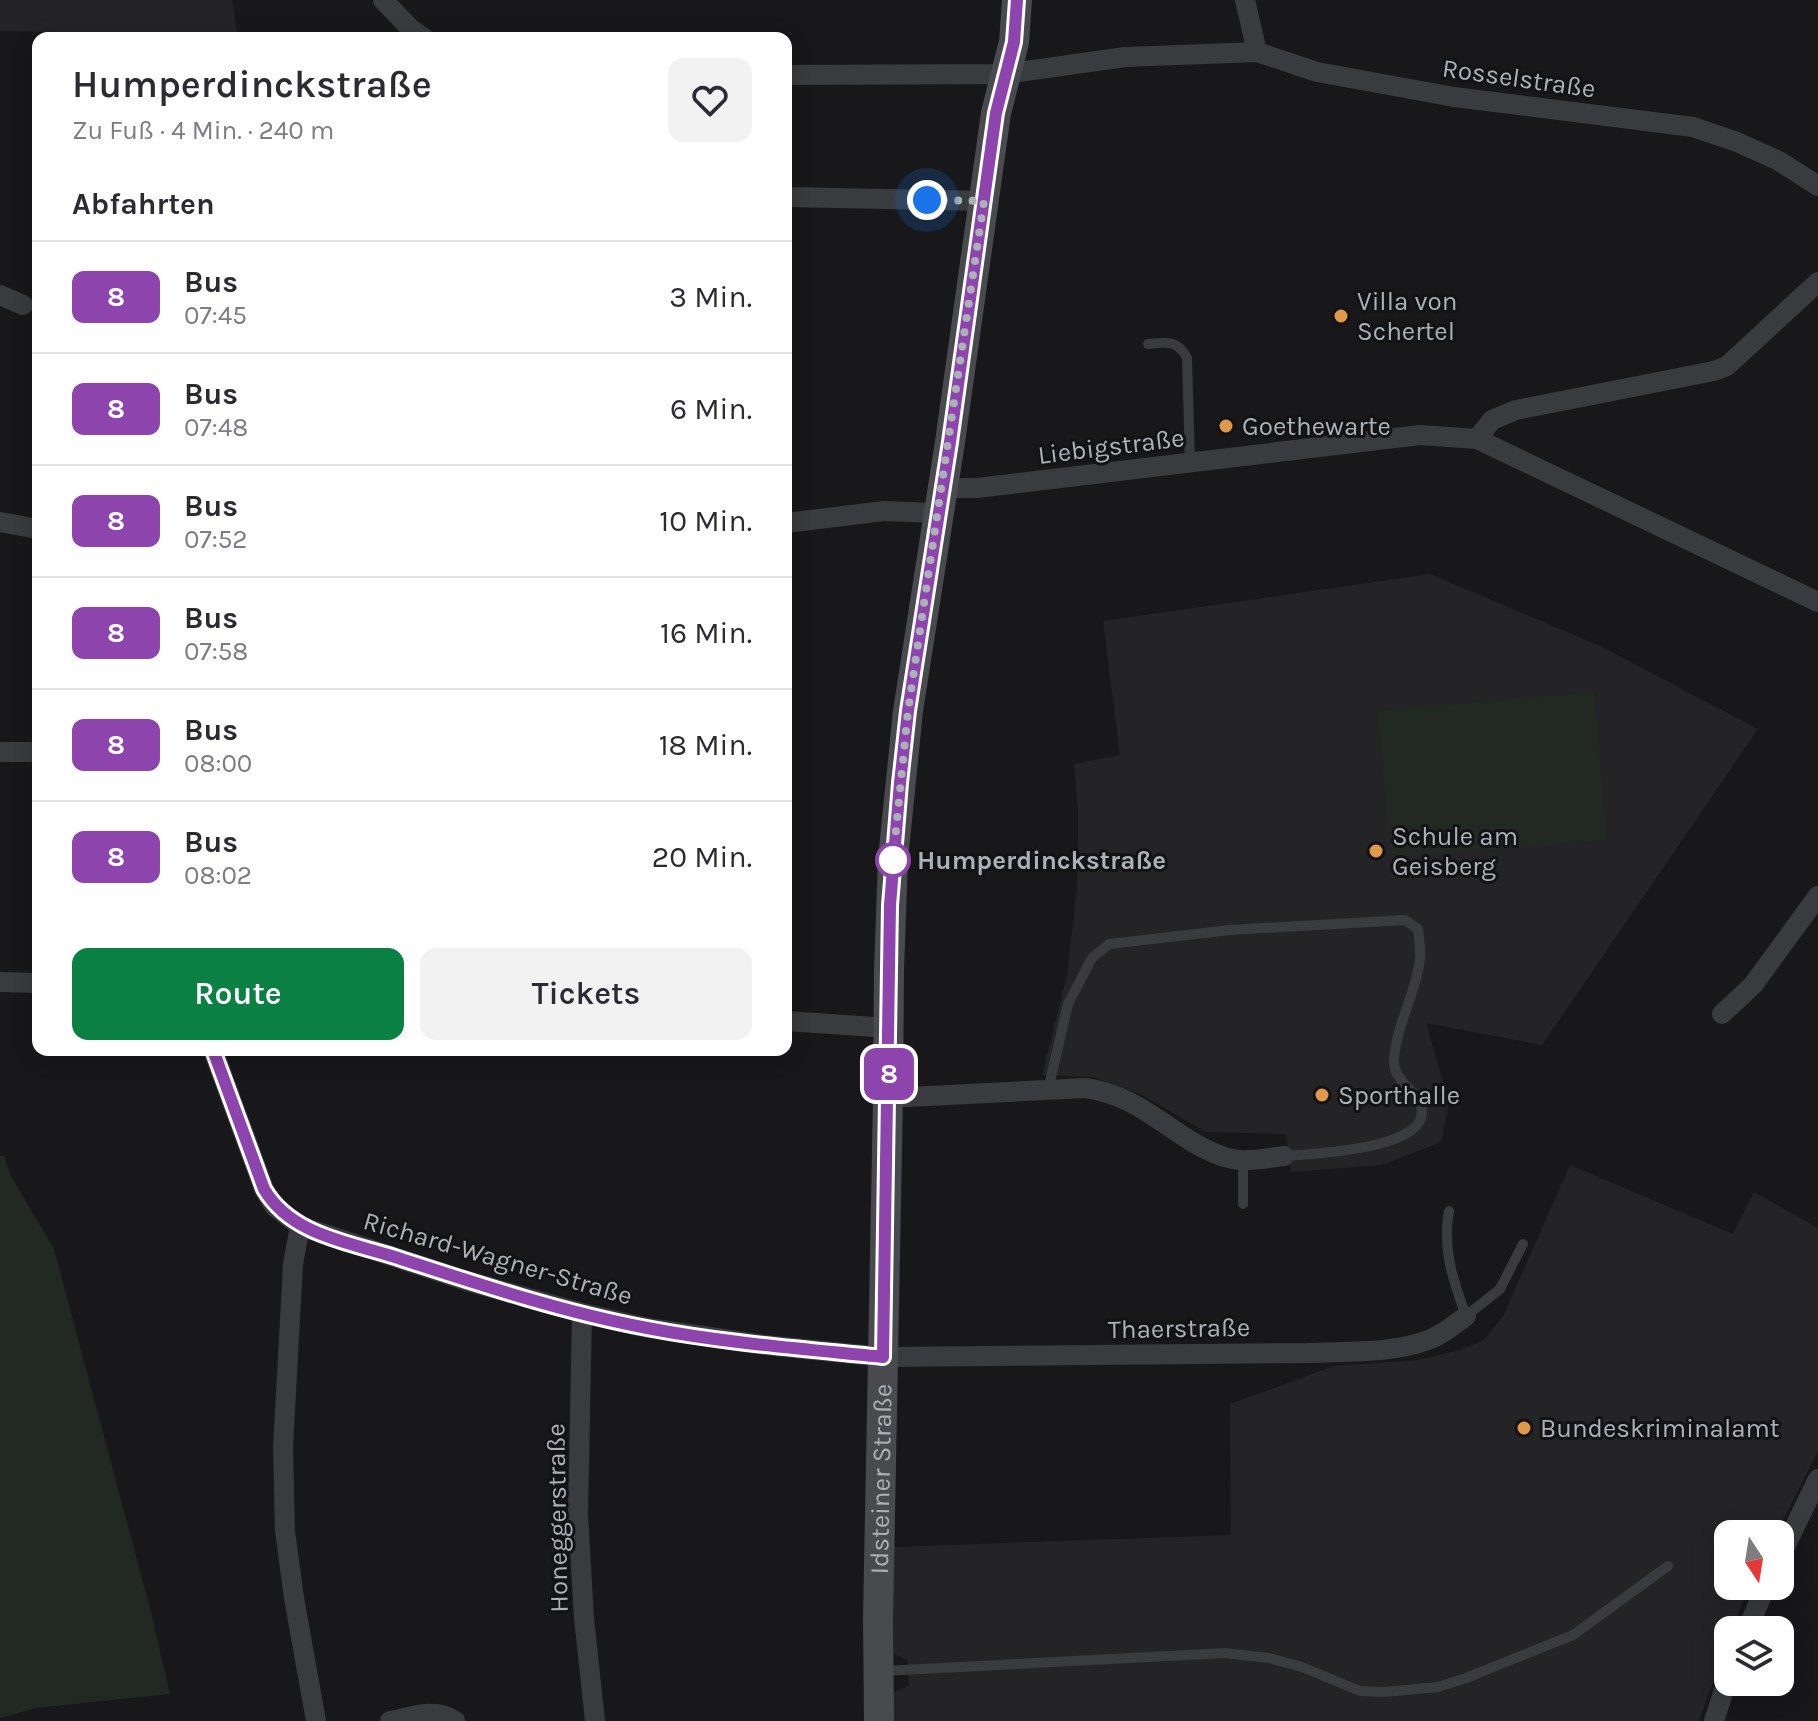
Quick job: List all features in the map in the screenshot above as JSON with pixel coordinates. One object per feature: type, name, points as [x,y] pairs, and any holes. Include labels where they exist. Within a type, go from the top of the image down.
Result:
[{"type":"street","points":[[383,0],[415,32]]},
{"type":"street","name":"Idsteiner Straße","points":[[879,1721],[877,1672],[890,905],[897,814],[908,711],[996,113],[1014,42],[1017,0]]},
{"type":"street","points":[[792,75],[1005,74],[1125,57],[1257,52],[1245,0]]},
{"type":"street","name":"Rosselstraße","points":[[1257,52],[1317,72],[1454,97],[1693,127],[1779,161],[1818,186]]},
{"type":"street","points":[[792,197],[984,201]]},
{"type":"street","points":[[1477,439],[1492,420],[1516,410],[1727,366],[1818,282]]},
{"type":"street","points":[[0,295],[23,305]]},
{"type":"street","name":"Liebigstraße","points":[[792,522],[939,501],[977,488],[1420,435],[1477,439],[1818,602]]},
{"type":"street","points":[[0,522],[32,528]]},
{"type":"street","points":[[0,752],[32,752]]},
{"type":"street","points":[[1722,1014],[1753,985],[1818,896]]},
{"type":"street","points":[[0,982],[32,983]]},
{"type":"street","points":[[792,1021],[889,1028]]},
{"type":"street","name":"Richard-Wagner-Straße","points":[[215,1056],[264,1189],[274,1206],[300,1226],[467,1281],[582,1313],[662,1331],[883,1357]]},
{"type":"street","points":[[888,1098],[1085,1088],[1115,1095],[1146,1110],[1206,1148],[1231,1159],[1284,1156]]},
{"type":"street","points":[[300,1226],[293,1264],[283,1448],[285,1531],[316,1721]]},
{"type":"street","name":"Honeggerstraße","points":[[582,1313],[578,1515],[584,1618],[595,1721]]},
{"type":"street","name":"Thaerstraße","points":[[883,1357],[1367,1350],[1426,1341],[1466,1316]]},
{"type":"street","points":[[1794,1528],[1818,1479]]},
{"type":"street","points":[[1714,1721],[1722,1696]]},
{"type":"street","points":[[390,1721],[441,1713],[455,1721]]},
{"type":"lane","points":[[1148,344],[1169,341],[1182,347],[1187,358],[1190,463]]},
{"type":"lane","points":[[1048,1090],[1068,1004],[1092,958],[1109,944],[1230,930],[1405,920],[1418,929],[1420,957],[1401,1022],[1393,1064],[1398,1077],[1421,1102],[1423,1114],[1418,1123],[1403,1135],[1377,1146],[1284,1156]]},
{"type":"lane","points":[[1243,1160],[1243,1204]]},
{"type":"lane","points":[[1449,1211],[1446,1230],[1448,1265],[1466,1316],[1500,1289],[1523,1244]]},
{"type":"lane","points":[[877,1672],[1225,1653],[1269,1658],[1302,1667],[1360,1691],[1426,1689],[1466,1678],[1573,1635],[1668,1566]]},
{"type":"shaded area","points":[[0,0],[232,0],[237,32],[50,32],[0,31]]},
{"type":"shaded area","name":"Schule am Geisberg","points":[[1430,574],[1600,646],[1758,729],[1542,1045],[1426,1023],[1449,1103],[1441,1142],[1382,1165],[1291,1172],[1286,1134],[1206,1132],[1140,1094],[1093,1077],[1042,1075],[1067,975],[1077,890],[1078,812],[1074,764],[1120,755],[1103,621]]},
{"type":"shaded area","points":[[1594,692],[1607,840],[1391,858],[1378,711]]},
{"type":"shaded area","points":[[0,1156],[4,1156],[11,1176],[54,1249],[170,1694],[36,1708],[0,1718]]},
{"type":"shaded area","name":"Bundeskriminalamt","points":[[1570,1165],[1733,1234],[1754,1192],[1818,1228],[1818,1451],[1783,1520],[1714,1520],[1714,1600],[1744,1600],[1737,1616],[1714,1616],[1714,1680],[1699,1721],[893,1721],[892,1693],[909,1686],[907,1660],[894,1654],[892,1547],[1231,1535],[1230,1404],[1334,1366],[1418,1360],[1460,1350],[1484,1340],[1503,1316]]},
{"type":"bus line","name":"8","points":[[215,1056],[264,1189],[274,1206],[300,1226],[467,1281],[648,1328],[765,1345],[883,1357],[890,905],[900,783],[996,113],[1014,42],[1017,0]]},
{"type":"place","name":"Villa von Schertel","points":[[1341,316]]},
{"type":"place","name":"Goethewarte","points":[[1226,426]]},
{"type":"place","name":"Schule am Geisberg","points":[[1376,851]]},
{"type":"place","name":"Humperdinckstraße","points":[[893,860]]},
{"type":"place","name":"Sporthalle","points":[[1322,1095]]},
{"type":"place","name":"Bundeskriminalamt","points":[[1524,1428]]},
{"type":"route","points":[[893,860],[908,711],[984,201],[927,200]]}]
